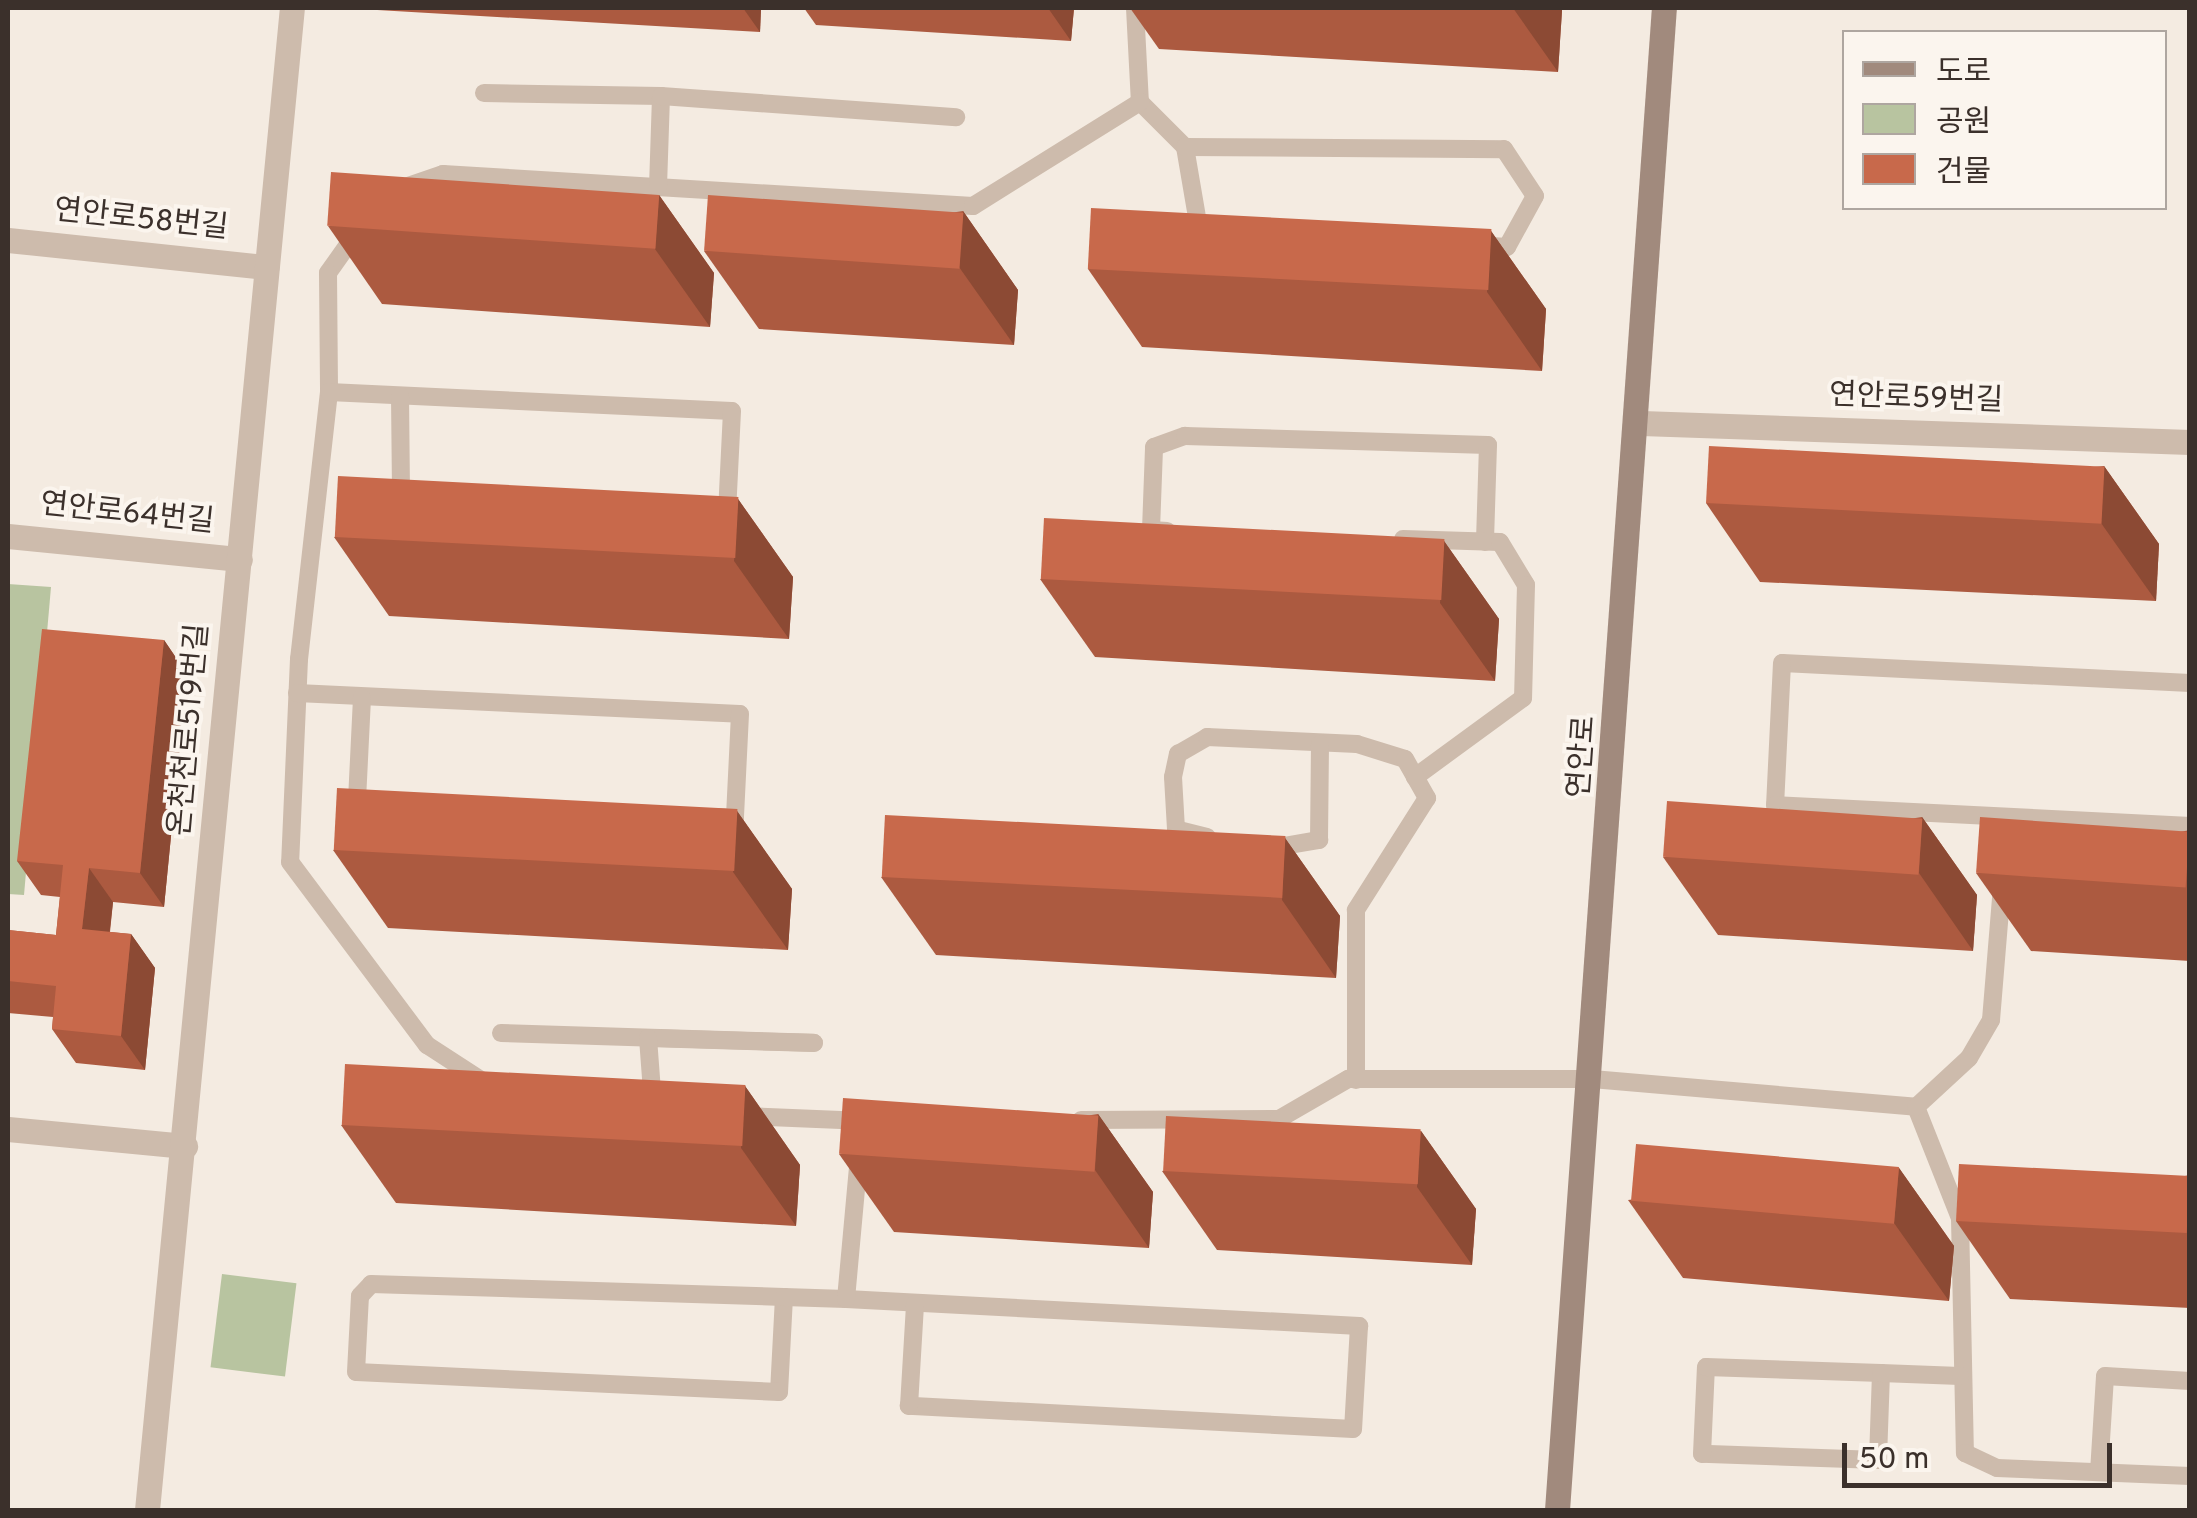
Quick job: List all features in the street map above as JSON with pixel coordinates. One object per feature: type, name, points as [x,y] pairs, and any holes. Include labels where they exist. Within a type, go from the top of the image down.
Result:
[{"type":"main road","name":"연안로","points":[[1556,1510],[1641,423],[1664,8]]},
{"type":"street","name":"온천천로519번길","points":[[148,1510],[156,1459],[292,8]]},
{"type":"street","name":"연안로58번길","points":[[8,240],[268,267]]},
{"type":"street","name":"연안로59번길","points":[[1641,423],[2190,442]]},
{"type":"street","name":"연안로64번길","points":[[8,536],[240,559]]},
{"type":"street","points":[[8,1130],[185,1146]]},
{"type":"lane","points":[[1135,8],[1140,102],[1186,147],[1194,228],[1214,230]]},
{"type":"lane","points":[[484,93],[661,96],[956,117]]},
{"type":"lane","points":[[658,188],[661,96]]},
{"type":"lane","points":[[500,1092],[426,1044],[290,862],[297,694],[329,392],[328,272],[378,202],[443,174],[973,206],[1140,102]]},
{"type":"lane","points":[[1186,147],[1504,149],[1536,196],[1506,246],[1448,243]]},
{"type":"lane","points":[[329,392],[732,411],[727,512],[688,510]]},
{"type":"lane","points":[[400,396],[396,496],[415,497]]},
{"type":"lane","points":[[1190,532],[1151,530],[1154,448],[1185,436],[1488,445],[1485,542]]},
{"type":"lane","points":[[1387,538],[1500,542],[1526,585],[1523,698],[1415,777]]},
{"type":"lane","points":[[2190,683],[1782,663],[1775,805],[2006,824],[2190,826]]},
{"type":"lane","points":[[297,694],[740,714],[735,818],[695,816]]},
{"type":"lane","points":[[362,698],[357,801],[397,803]]},
{"type":"lane","points":[[1222,842],[1176,829],[1178,754],[1207,736],[1320,744],[1405,759],[1427,798],[1356,910],[1356,1080]]},
{"type":"lane","points":[[1253,847],[1319,840],[1320,744]]},
{"type":"lane","points":[[1061,1120],[1278,1119],[1356,1080],[1592,1079],[1916,1107],[1969,1058],[1992,1020],[2003,870]]},
{"type":"lane","points":[[501,1033],[814,1043],[648,1038],[654,1112]]},
{"type":"lane","points":[[1916,1107],[1960,1218],[1960,1438],[1972,1460],[2190,1476]]},
{"type":"lane","points":[[729,1115],[882,1121]]},
{"type":"lane","points":[[846,1299],[863,1121]]},
{"type":"lane","points":[[784,1297],[779,1392],[356,1372],[360,1296],[371,1284],[784,1297],[846,1299],[1359,1326],[1353,1430],[909,1406],[914,1304]]},
{"type":"lane","points":[[1881,1373],[1878,1460],[1702,1454],[1706,1367],[1881,1373],[1960,1376]]},
{"type":"lane","points":[[2100,1472],[2105,1376],[2190,1381]]},
{"type":"green space","points":[[8,584],[51,587],[24,895],[8,894]]},
{"type":"green space","points":[[222,1274],[296,1283],[285,1376],[211,1367]]},
{"type":"building","points":[[331,172],[659,195],[655,249],[327,226]]},
{"type":"building","points":[[708,195],[963,213],[959,269],[704,251]]},
{"type":"building","points":[[1091,208],[1491,229],[1488,290],[1088,269]]},
{"type":"building","points":[[1709,446],[2104,467],[2101,524],[1706,503]]},
{"type":"building","points":[[338,476],[738,497],[735,558],[335,537]]},
{"type":"building","points":[[1044,518],[1444,539],[1441,600],[1041,579]]},
{"type":"building","points":[[42,629],[164,640],[140,873],[89,868],[82,929],[131,934],[121,1036],[52,1029],[56,986],[8,981],[8,930],[56,935],[63,865],[17,861]]},
{"type":"building","points":[[337,788],[737,809],[734,871],[334,850]]},
{"type":"building","points":[[1667,801],[1922,819],[1918,875],[1663,857]]},
{"type":"building","points":[[885,815],[1285,836],[1282,898],[882,877]]},
{"type":"building","points":[[1980,817],[2189,832],[2186,888],[1976,873]]},
{"type":"building","points":[[345,1064],[745,1085],[742,1146],[342,1125]]},
{"type":"building","points":[[843,1098],[1098,1116],[1094,1172],[839,1154]]},
{"type":"building","points":[[1166,1116],[1421,1129],[1418,1184],[1163,1171]]},
{"type":"building","points":[[1636,1144],[1899,1167],[1894,1224],[1631,1201]]},
{"type":"building","points":[[1959,1164],[2190,1176],[2187,1233],[1956,1221]]}]
